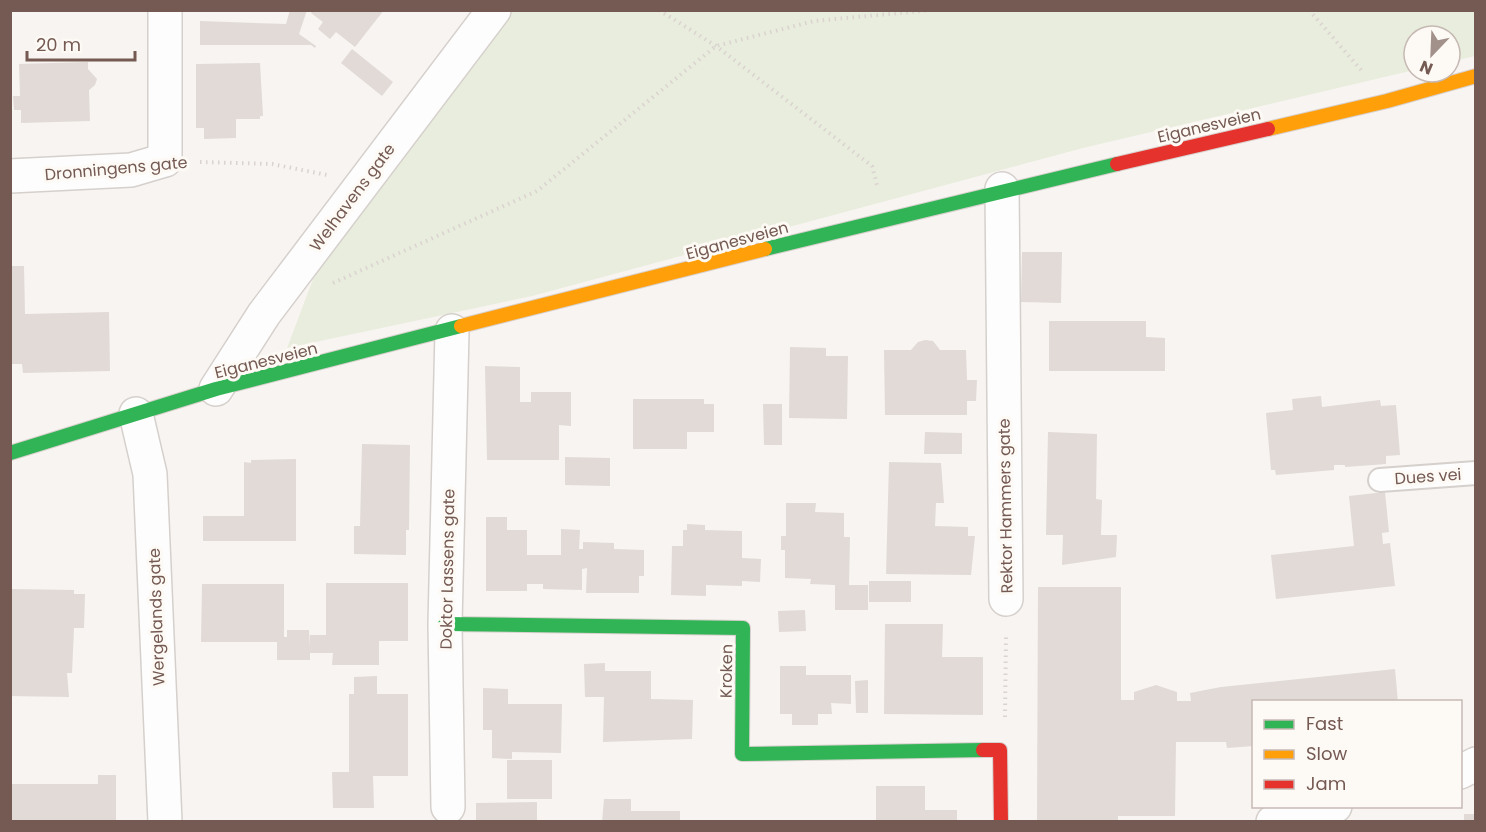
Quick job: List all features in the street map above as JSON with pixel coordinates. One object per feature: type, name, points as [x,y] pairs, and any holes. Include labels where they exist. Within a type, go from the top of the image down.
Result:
[{"type":"street","points":[[165,10],[165,160]]},
{"type":"street","name":"Welhavens gate","points":[[216,389],[264,314],[494,10]]},
{"type":"street","name":"Eiganesveien","points":[[10,453],[216,389],[452,331],[885,218],[1387,101],[1476,76]]},
{"type":"street","name":"Dronningens gate","points":[[10,176],[131,170],[165,160]]},
{"type":"street","name":"Rektor Hammers gate","points":[[1002,189],[1006,599]]},
{"type":"street","name":"Doktor Lassens gate","points":[[448,807],[445,624],[452,331]]},
{"type":"street","name":"Wergelands gate","points":[[136,414],[150,474],[165,822]]},
{"type":"street","name":"Kroken","points":[[445,624],[743,628],[741,754],[1000,750]]},
{"type":"street","points":[[1000,750],[1001,822]]},
{"type":"street","points":[[1462,771],[1476,764]]},
{"type":"street","points":[[1273,822],[1331,808]]},
{"type":"lane","name":"Dues vei","points":[[1380,480],[1476,473]]},
{"type":"path","points":[[659,10],[716,46],[872,166],[885,218]]},
{"type":"path","points":[[329,284],[537,191],[716,46],[814,21],[932,10]]},
{"type":"path","points":[[1309,10],[1387,101]]},
{"type":"path","name":"Dronningens gate","points":[[165,160],[272,164],[363,182]]},
{"type":"path","name":"Rektor Hammers gate","points":[[1000,750],[1004,727],[1006,599]]},
{"type":"green space","points":[[508,11],[1475,11],[1475,56],[1462,59],[1462,24],[1402,24],[1402,73],[1083,148],[532,296],[287,348],[323,253]]},
{"type":"building","points":[[290,10],[307,10],[299,34],[316,46],[315,48],[311,45],[200,45],[200,21],[286,24]]},
{"type":"building","points":[[313,10],[384,10],[355,47],[336,32],[330,39],[318,29],[323,22],[311,13]]},
{"type":"building","points":[[352,49],[393,82],[382,96],[341,63]]},
{"type":"building","points":[[88,62],[88,69],[97,79],[95,85],[89,90],[90,121],[21,123],[21,110],[14,110],[13,96],[20,96],[19,64]]},
{"type":"building","points":[[260,63],[263,116],[260,116],[260,119],[236,119],[236,138],[204,139],[204,128],[196,128],[196,64]]},
{"type":"building","points":[[1022,252],[1062,252],[1061,303],[1021,302]]},
{"type":"building","points":[[10,266],[24,266],[25,314],[109,312],[110,371],[23,373],[22,364],[10,364]]},
{"type":"building","points":[[1049,321],[1146,321],[1146,337],[1165,338],[1165,371],[1049,371]]},
{"type":"building","points":[[933,341],[940,350],[966,350],[967,380],[977,380],[976,401],[967,401],[967,415],[885,415],[884,350],[911,350],[918,342]]},
{"type":"building","points":[[790,347],[826,348],[826,356],[848,356],[847,419],[789,418]]},
{"type":"building","points":[[485,366],[520,367],[520,402],[531,402],[531,392],[571,392],[571,426],[559,425],[559,460],[487,460]]},
{"type":"building","points":[[1321,396],[1322,407],[1380,400],[1381,406],[1396,405],[1400,455],[1386,456],[1386,464],[1345,467],[1345,465],[1334,465],[1334,470],[1276,475],[1275,470],[1271,470],[1266,413],[1293,410],[1292,399]]},
{"type":"building","points":[[633,399],[704,399],[704,404],[714,404],[714,432],[687,432],[687,449],[633,449]]},
{"type":"building","points":[[763,404],[782,404],[782,445],[764,445]]},
{"type":"building","points":[[925,432],[962,433],[962,454],[924,454]]},
{"type":"building","points":[[1048,432],[1097,434],[1096,499],[1102,500],[1101,535],[1117,535],[1116,557],[1062,565],[1063,535],[1046,535]]},
{"type":"building","points":[[362,444],[410,445],[409,530],[406,530],[406,555],[354,554],[354,526],[360,526]]},
{"type":"building","points":[[565,457],[610,458],[610,486],[565,485]]},
{"type":"building","points":[[296,459],[296,541],[203,541],[203,516],[244,516],[244,462]]},
{"type":"building","points":[[889,462],[941,463],[944,503],[936,503],[935,526],[968,527],[968,536],[975,536],[971,575],[886,574]]},
{"type":"building","points":[[1385,492],[1389,532],[1382,533],[1383,544],[1390,543],[1395,586],[1276,599],[1271,555],[1354,546],[1349,496]]},
{"type":"building","points":[[786,503],[816,503],[815,512],[844,513],[844,537],[850,537],[849,585],[868,585],[868,610],[835,610],[835,585],[810,584],[811,579],[785,578],[785,550],[781,550],[781,536],[786,536]]},
{"type":"building","points":[[486,517],[507,517],[507,530],[527,530],[527,555],[561,555],[561,529],[580,530],[579,549],[583,549],[583,542],[614,543],[614,549],[644,550],[644,576],[639,576],[639,593],[586,593],[587,568],[582,569],[582,590],[543,589],[543,584],[527,584],[527,591],[486,591]]},
{"type":"building","points":[[687,524],[705,525],[705,530],[742,531],[742,558],[761,559],[760,582],[742,581],[742,586],[706,585],[706,596],[671,595],[672,546],[683,546],[683,530],[687,530]]},
{"type":"building","points":[[869,581],[911,581],[911,602],[869,602]]},
{"type":"building","points":[[326,583],[408,583],[408,641],[379,641],[379,665],[332,665],[333,653],[310,653],[310,660],[277,660],[277,642],[201,642],[202,584],[284,584],[284,637],[287,637],[287,630],[309,630],[310,647],[310,635],[326,635]]},
{"type":"building","points":[[1038,587],[1121,587],[1121,700],[1134,700],[1134,692],[1156,685],[1177,692],[1177,701],[1191,701],[1190,693],[1221,687],[1395,669],[1398,700],[1252,700],[1252,746],[1227,748],[1226,742],[1176,742],[1175,816],[1118,816],[1118,822],[1037,822]]},
{"type":"building","points":[[10,589],[74,590],[74,594],[85,594],[84,628],[74,628],[72,673],[67,673],[69,697],[10,696]]},
{"type":"building","points":[[805,610],[806,631],[779,632],[778,611]]},
{"type":"building","points":[[885,624],[943,624],[942,657],[983,657],[983,715],[884,714]]},
{"type":"building","points":[[605,663],[605,671],[651,671],[651,699],[693,700],[692,739],[603,742],[604,697],[585,697],[584,664]]},
{"type":"building","points":[[780,666],[806,666],[806,675],[851,675],[851,704],[831,703],[832,714],[818,714],[818,725],[792,725],[792,714],[780,714]]},
{"type":"building","points":[[377,676],[377,694],[408,694],[408,776],[373,776],[374,808],[333,808],[332,772],[349,772],[349,694],[354,694],[354,677]]},
{"type":"building","points":[[868,680],[868,713],[856,713],[855,681]]},
{"type":"building","points":[[483,688],[508,689],[508,704],[562,704],[561,753],[512,752],[512,759],[492,758],[492,730],[483,730]]},
{"type":"building","points":[[507,760],[552,760],[552,799],[507,799]]},
{"type":"building","points":[[98,775],[116,775],[116,822],[10,822],[10,784],[98,784]]},
{"type":"building","points":[[876,786],[925,786],[925,810],[957,810],[957,822],[876,822]]},
{"type":"building","points":[[604,799],[631,799],[631,811],[680,811],[680,822],[602,822]]},
{"type":"building","points":[[537,802],[537,822],[476,822],[476,803]]},
{"type":"building","points":[[1464,814],[1476,814],[1476,822],[1464,822]]},
{"type":"traffic: fast","points":[[765,249],[1117,164]]},
{"type":"traffic: fast","points":[[10,453],[216,389],[461,326]]},
{"type":"traffic: fast","points":[[445,624],[743,628],[742,754],[983,750]]},
{"type":"traffic: slow","points":[[1268,129],[1387,101],[1476,76]]},
{"type":"traffic: slow","points":[[461,326],[765,249]]},
{"type":"traffic: jam","points":[[1117,164],[1268,129]]},
{"type":"traffic: jam","points":[[983,750],[1000,750],[1001,822]]}]
